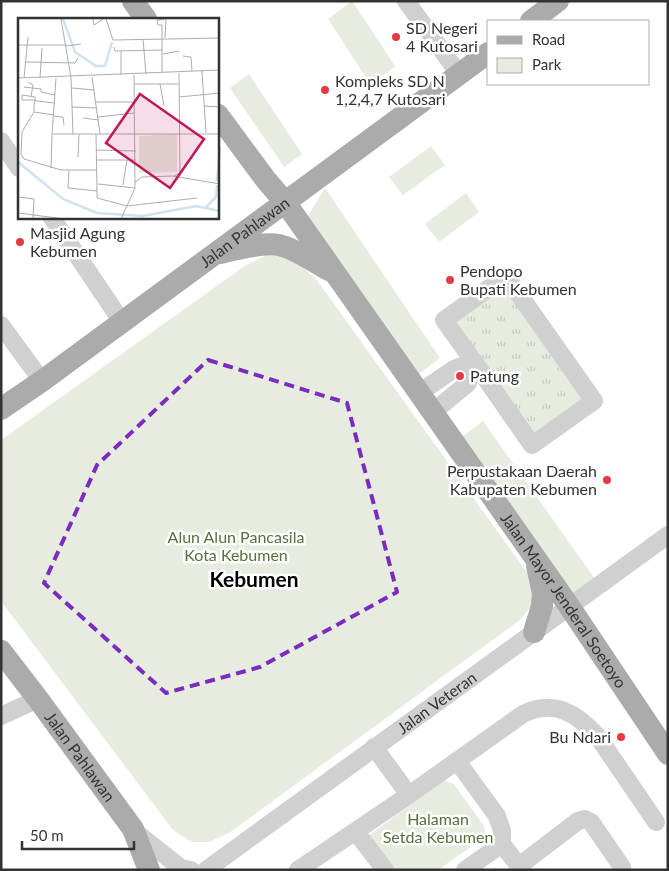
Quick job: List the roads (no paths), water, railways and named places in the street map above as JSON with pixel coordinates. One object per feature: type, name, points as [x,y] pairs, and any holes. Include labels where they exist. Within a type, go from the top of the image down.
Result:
[{"type":"main road","points":[[133,1],[145,18]]},
{"type":"main road","points":[[531,20],[558,1]]},
{"type":"main road","name":"Jalan Pahlawan","points":[[1,409],[42,381],[487,54]]},
{"type":"main road","name":"Jalan Mayor Jenderal Soetoyo","points":[[219,116],[266,180],[285,202],[420,393],[569,606],[668,754]]},
{"type":"main road","points":[[259,221],[266,180]]},
{"type":"main road","points":[[302,226],[314,180]]},
{"type":"main road","points":[[214,254],[256,246],[279,245],[304,256],[336,275]]},
{"type":"main road","points":[[534,632],[542,606],[543,593],[535,558]]},
{"type":"main road","name":"Jalan Pahlawan","points":[[1,651],[133,829],[149,870]]},
{"type":"street","points":[[406,1],[460,74]]},
{"type":"street","points":[[1,141],[18,166]]},
{"type":"street","points":[[53,219],[122,322]]},
{"type":"street","points":[[420,393],[454,369],[462,366],[476,367],[532,444],[594,401],[506,276],[444,320],[476,367]]},
{"type":"street","points":[[1,325],[42,381]]},
{"type":"street","points":[[433,412],[467,384],[476,367]]},
{"type":"street","name":"Jalan Veteran","points":[[206,870],[668,535]]},
{"type":"street","points":[[1,716],[38,699]]},
{"type":"street","points":[[298,870],[356,832],[522,714],[538,708],[560,709],[576,716],[588,726],[598,737],[656,822]]},
{"type":"street","points":[[374,747],[409,795]]},
{"type":"street","points":[[457,761],[497,816],[502,831],[502,844],[520,868],[578,821],[584,819],[590,822],[622,867]]},
{"type":"street","points":[[133,829],[181,868],[191,870]]},
{"type":"street","points":[[356,832],[385,870]]},
{"type":"street","points":[[465,870],[502,844]]},
{"type":"place","name":"SD Negeri 4 Kutosari","points":[[396,37]]},
{"type":"place","name":"Kompleks SD N 1,2,4,7 Kutosari","points":[[325,90]]},
{"type":"place","name":"Masjid Agung Kebumen","points":[[20,242]]},
{"type":"place","name":"Pendopo Bupati Kebumen","points":[[450,280]]},
{"type":"place","name":"Patung","points":[[460,376]]},
{"type":"place","name":"Perpustakaan Daerah Kabupaten Kebumen","points":[[607,480]]},
{"type":"place","name":"Bu Ndari","points":[[621,737]]},
{"type":"district","name":"Kebumen","points":[[254,580]]},
{"type":"park label","name":"Alun Alun Pancasila Kota Kebumen","points":[[236,546]]},
{"type":"park label","name":"Halaman Setda Kebumen","points":[[438,828]]}]
